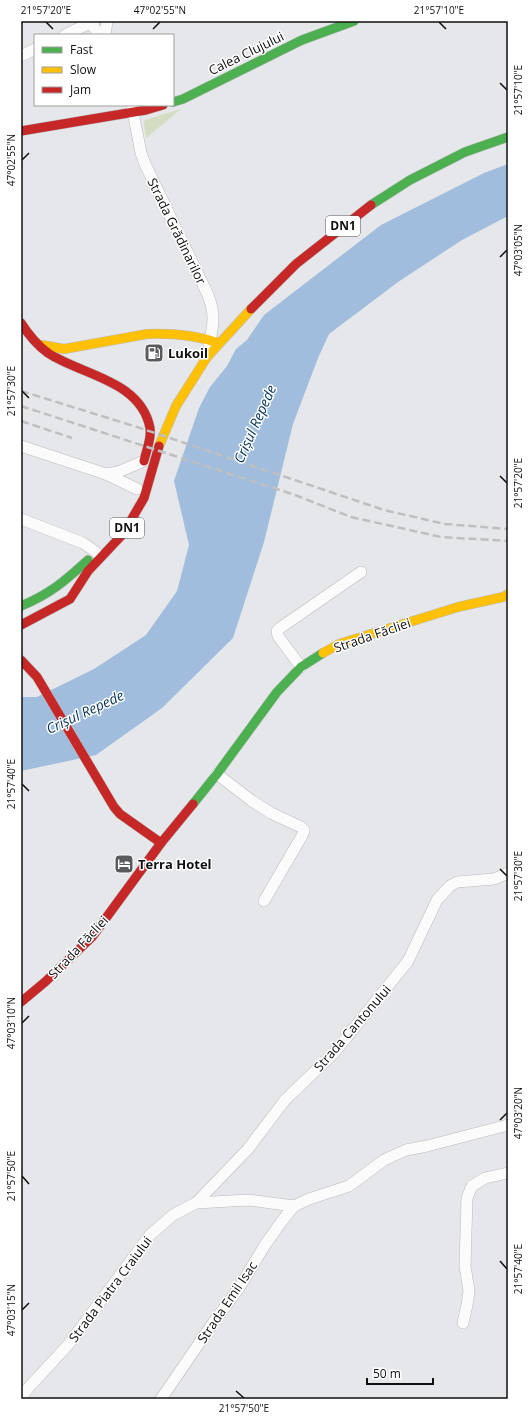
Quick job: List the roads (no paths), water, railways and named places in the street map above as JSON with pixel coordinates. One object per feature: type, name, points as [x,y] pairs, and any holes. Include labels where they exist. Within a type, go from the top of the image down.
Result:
[{"type":"main road","name":"Calea Clujului","points":[[174,102],[183,100],[302,40],[354,21]]},
{"type":"main road","points":[[21,131],[132,109],[156,106]]},
{"type":"main road","name":"DN1","points":[[215,342],[243,317],[296,264],[363,210],[410,180],[465,152],[508,137]]},
{"type":"main road","name":"DN1","points":[[21,323],[46,352],[121,388],[139,402],[150,430],[139,482],[128,510],[114,532],[96,552],[63,583],[38,599],[21,606]]},
{"type":"main road","points":[[40,345],[64,348],[147,334],[198,337],[215,342]]},
{"type":"main road","name":"DN1","points":[[21,625],[70,599],[88,570],[123,534],[144,498],[160,442],[176,406],[208,357]]},
{"type":"main road","name":"Strada Făcliei","points":[[21,1002],[45,982],[92,937],[161,843],[217,774],[277,692],[301,667],[339,644],[458,607],[503,597],[508,594]]},
{"type":"main road","points":[[21,660],[37,677],[114,807],[120,814],[161,843]]},
{"type":"street","points":[[105,34],[107,21]]},
{"type":"street","points":[[67,34],[91,22],[99,34]]},
{"type":"street","points":[[21,56],[34,50]]},
{"type":"street","name":"Strada Grădinarilor","points":[[132,109],[145,164],[212,305],[215,342],[208,357]]},
{"type":"street","points":[[21,446],[106,474],[139,482]]},
{"type":"street","points":[[106,474],[118,472],[144,461]]},
{"type":"street","points":[[21,519],[83,543],[96,552]]},
{"type":"street","points":[[301,667],[278,636],[277,631],[361,572]]},
{"type":"street","points":[[217,774],[252,801],[271,813],[301,827],[304,830],[264,902]]},
{"type":"street","name":"Strada Cantonului","points":[[196,1203],[248,1149],[285,1100],[334,1053],[408,961],[437,900],[450,886],[457,882],[494,879],[508,873]]},
{"type":"street","points":[[294,1206],[309,1199],[349,1186],[384,1160],[406,1150],[508,1125]]},
{"type":"street","points":[[462,1323],[469,1291],[465,1266],[467,1198],[472,1186],[485,1178],[508,1173]]},
{"type":"street","name":"Strada Piatra Craiului","points":[[21,1397],[68,1345],[150,1235],[172,1215],[196,1203],[248,1200],[294,1206]]},
{"type":"street","name":"Strada Emil Isac","points":[[161,1399],[239,1288],[278,1227],[294,1206]]},
{"type":"water","name":"Crișul Repede","points":[[508,164],[508,216],[462,240],[398,282],[329,334],[318,358],[293,424],[264,542],[233,638],[162,708],[96,755],[21,771],[21,697],[37,697],[94,669],[146,635],[177,591],[189,545],[174,481],[199,408],[210,387],[227,366],[236,349],[247,340],[264,315],[381,225],[484,173]]},
{"type":"railway","points":[[21,391],[137,427],[384,510],[445,524],[508,529]]},
{"type":"railway","points":[[21,406],[295,495],[351,517],[441,537],[508,541]]},
{"type":"railway","points":[[21,421],[72,438]]},
{"type":"place","name":"Lukoil","points":[[154,353]]},
{"type":"place","name":"Terra Hotel","points":[[124,864]]}]
